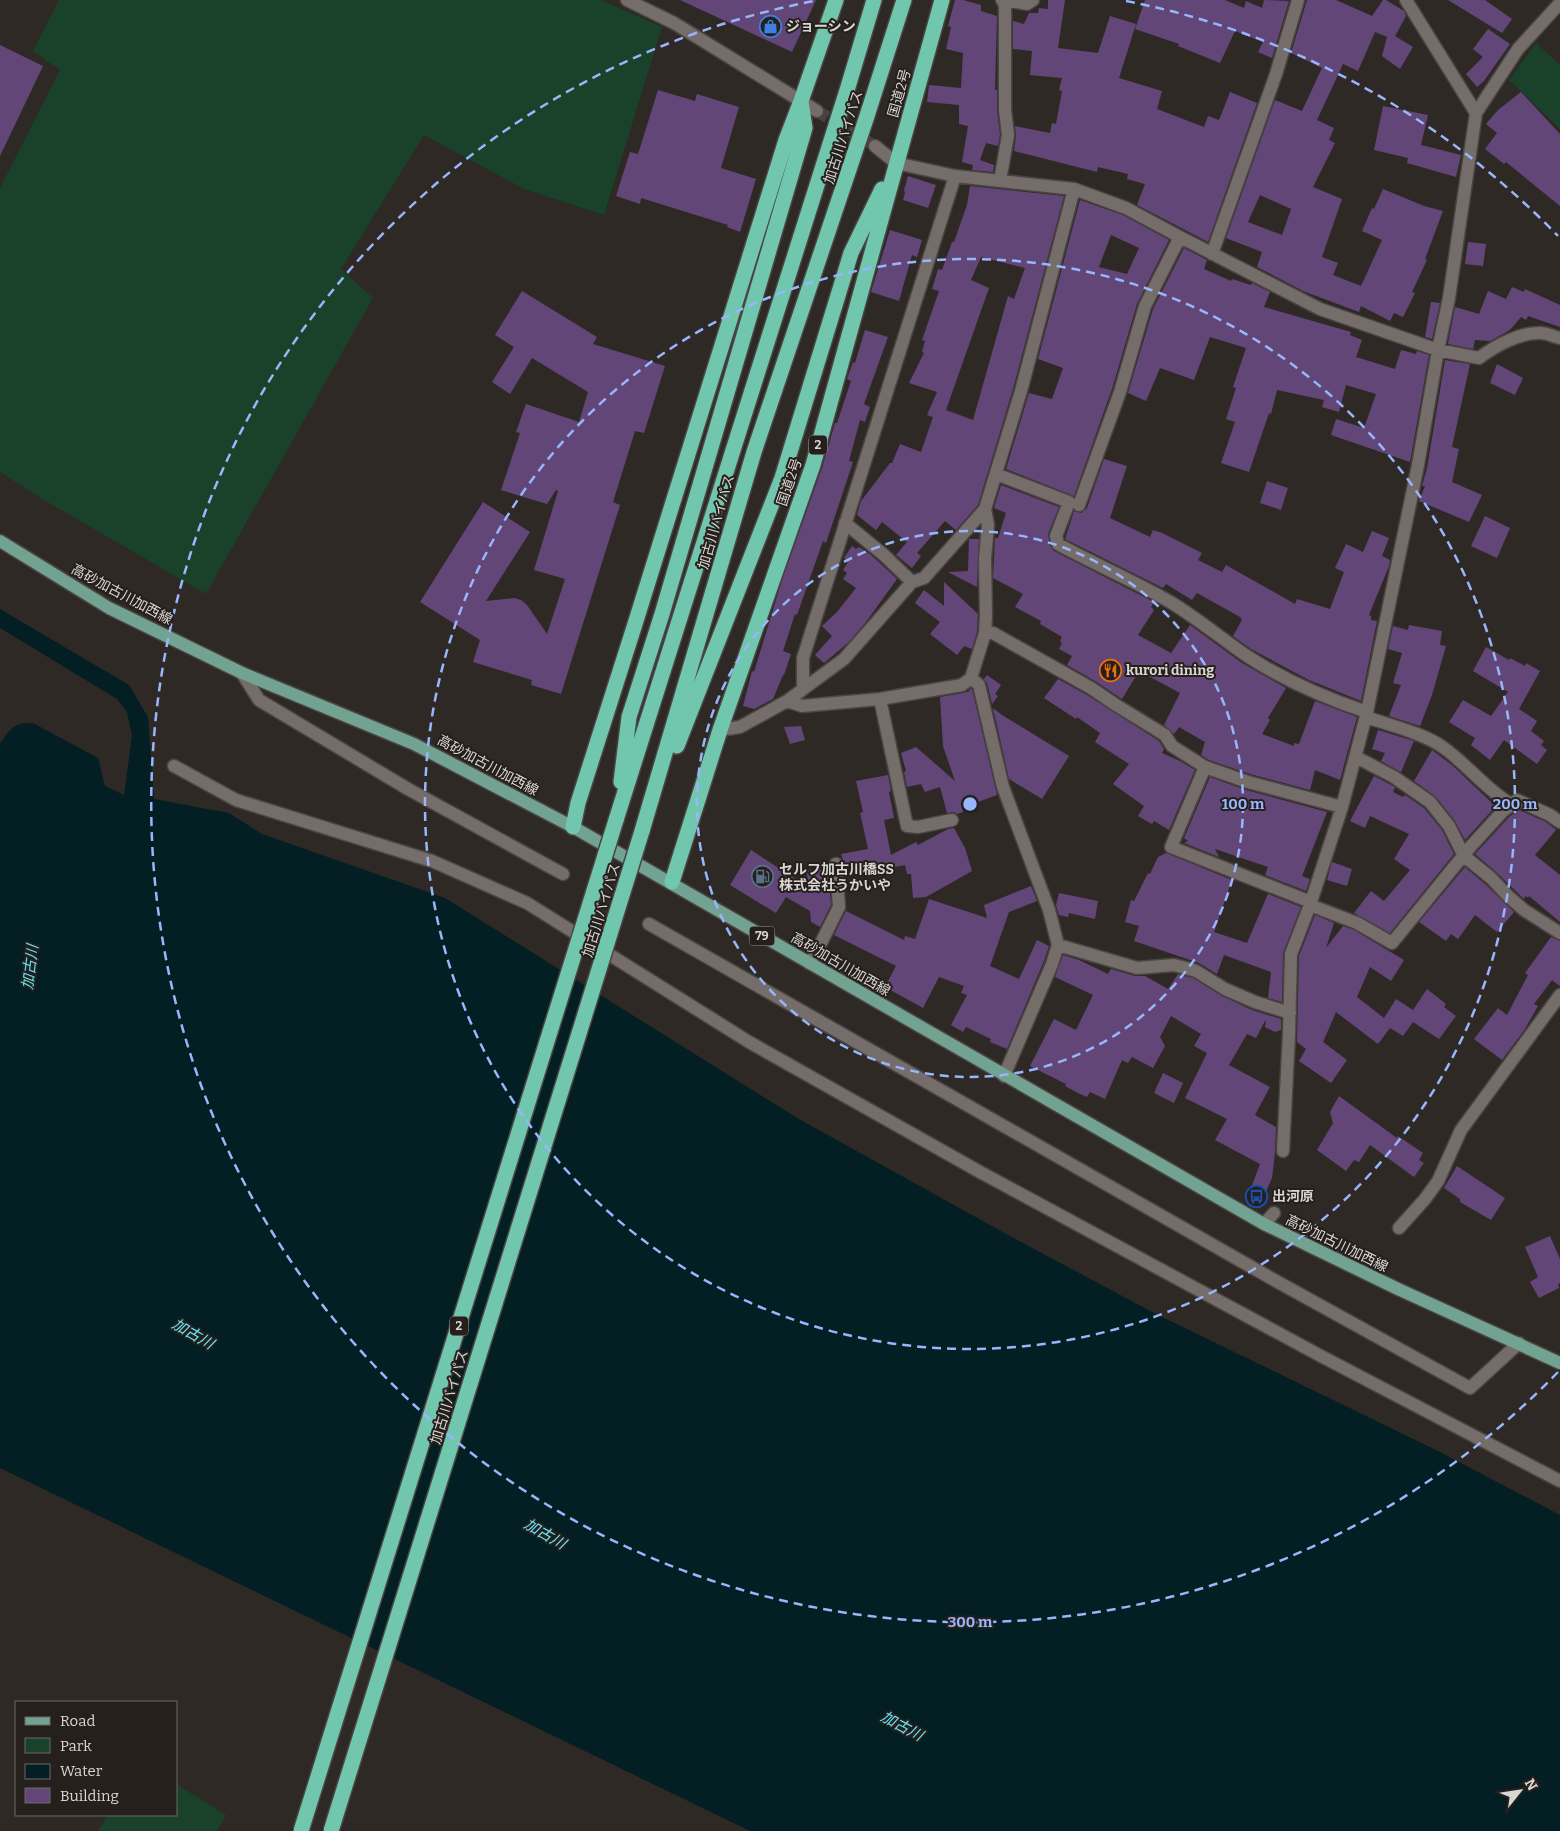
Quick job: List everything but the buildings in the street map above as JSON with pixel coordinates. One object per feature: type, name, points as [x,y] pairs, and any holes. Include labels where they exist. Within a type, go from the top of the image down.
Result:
[{"type":"highway","points":[[573,827],[578,803],[786,140],[836,0]]},
{"type":"highway","name":"加古川バイパス","points":[[301,1831],[874,0]]},
{"type":"highway","name":"加古川バイパス","points":[[331,1831],[642,832],[754,452],[904,0]]},
{"type":"highway","name":"国道2号","points":[[672,882],[720,730],[813,465],[942,0]]},
{"type":"highway","points":[[616,820],[629,717],[805,128],[801,101]]},
{"type":"highway","points":[[642,832],[782,478],[851,253],[861,229],[896,163]]},
{"type":"main road","name":"高砂加古川加西線","points":[[0,541],[109,608],[242,673],[414,744],[573,827],[672,882],[1004,1076],[1264,1224],[1398,1290],[1560,1362]]},
{"type":"street","points":[[626,0],[674,23],[817,111]]},
{"type":"street","points":[[1000,180],[1008,135],[1005,102],[1005,5],[1002,0]]},
{"type":"street","points":[[1006,0],[1027,4],[1033,0]]},
{"type":"street","points":[[1212,254],[1276,74],[1298,0]]},
{"type":"street","points":[[1406,0],[1476,113]]},
{"type":"street","points":[[1283,1151],[1291,954],[1310,904],[1342,807],[1367,714],[1418,465],[1449,298],[1476,113],[1518,49],[1560,3]]},
{"type":"street","points":[[875,146],[896,163],[955,176],[1074,189],[1126,208],[1320,309],[1438,350],[1479,358],[1489,351],[1523,336],[1542,333],[1560,338]]},
{"type":"street","points":[[804,688],[803,658],[955,176]]},
{"type":"street","points":[[720,730],[740,727],[787,701],[844,659],[912,582],[924,578],[985,509],[1032,348],[1074,189]]},
{"type":"street","points":[[1079,506],[1120,392],[1145,306],[1180,237]]},
{"type":"street","points":[[996,474],[1069,502],[1056,536],[1058,544],[1174,604],[1249,657],[1292,681],[1328,699],[1443,746],[1496,795],[1512,804]]},
{"type":"street","points":[[787,701],[802,706],[880,699],[962,685],[971,678],[984,632],[988,525],[985,509]]},
{"type":"street","points":[[845,523],[884,555],[912,582]]},
{"type":"street","points":[[984,632],[992,632],[1091,688],[1165,735],[1172,746],[1205,767],[1248,782],[1342,807]]},
{"type":"street","points":[[242,673],[259,700],[408,789],[562,874]]},
{"type":"street","points":[[971,678],[979,685],[1004,788],[1049,910],[1058,946],[1004,1076]]},
{"type":"street","points":[[880,699],[907,826],[918,827],[952,820]]},
{"type":"street","points":[[1356,757],[1394,777],[1430,802],[1449,826],[1464,856],[1492,878],[1524,910],[1560,934]]},
{"type":"street","points":[[174,766],[236,800],[432,861],[527,904],[749,1042],[980,1172],[1310,1351],[1560,1481]]},
{"type":"street","points":[[1205,767],[1171,847],[1357,922],[1392,943],[1503,811],[1517,800],[1550,815],[1560,822]]},
{"type":"street","points":[[809,963],[838,908],[836,864]]},
{"type":"street","points":[[649,924],[1267,1277],[1470,1388],[1519,1343]]},
{"type":"street","points":[[1058,946],[1137,968],[1174,965],[1186,968],[1196,971],[1232,993],[1290,1013]]},
{"type":"street","points":[[1399,1228],[1425,1200],[1438,1181],[1460,1130],[1560,995]]},
{"type":"street","points":[[1264,1224],[1274,1213]]},
{"type":"green space","points":[[59,0],[601,0],[662,27],[604,215],[524,189],[424,135],[341,269],[373,298],[206,594],[39,497],[0,472],[0,188],[60,70],[33,51]]},
{"type":"green space","points":[[1536,43],[1560,65],[1560,129],[1509,80]]},
{"type":"green space","points":[[178,1785],[226,1815],[217,1831],[98,1831],[107,1816],[178,1816]]},
{"type":"water","name":"加古川","points":[[0,609],[129,685],[148,717],[154,799],[229,813],[262,834],[445,898],[799,1119],[1008,1235],[1154,1313],[1438,1451],[1560,1515],[1560,1831],[750,1831],[0,1468],[0,743],[13,727],[33,723],[98,758],[105,786],[124,795],[132,736],[127,712],[117,699],[0,628]]},
{"type":"tunnel","points":[[817,111],[875,146]]},
{"type":"place","name":"ジョーシン","points":[[770,26]]},
{"type":"place","name":"kurori dining","points":[[1110,670]]},
{"type":"place","name":"セルフ加古川橋SS 株式会社うかいや","points":[[763,877]]},
{"type":"place","name":"出河原","points":[[1256,1196]]}]
